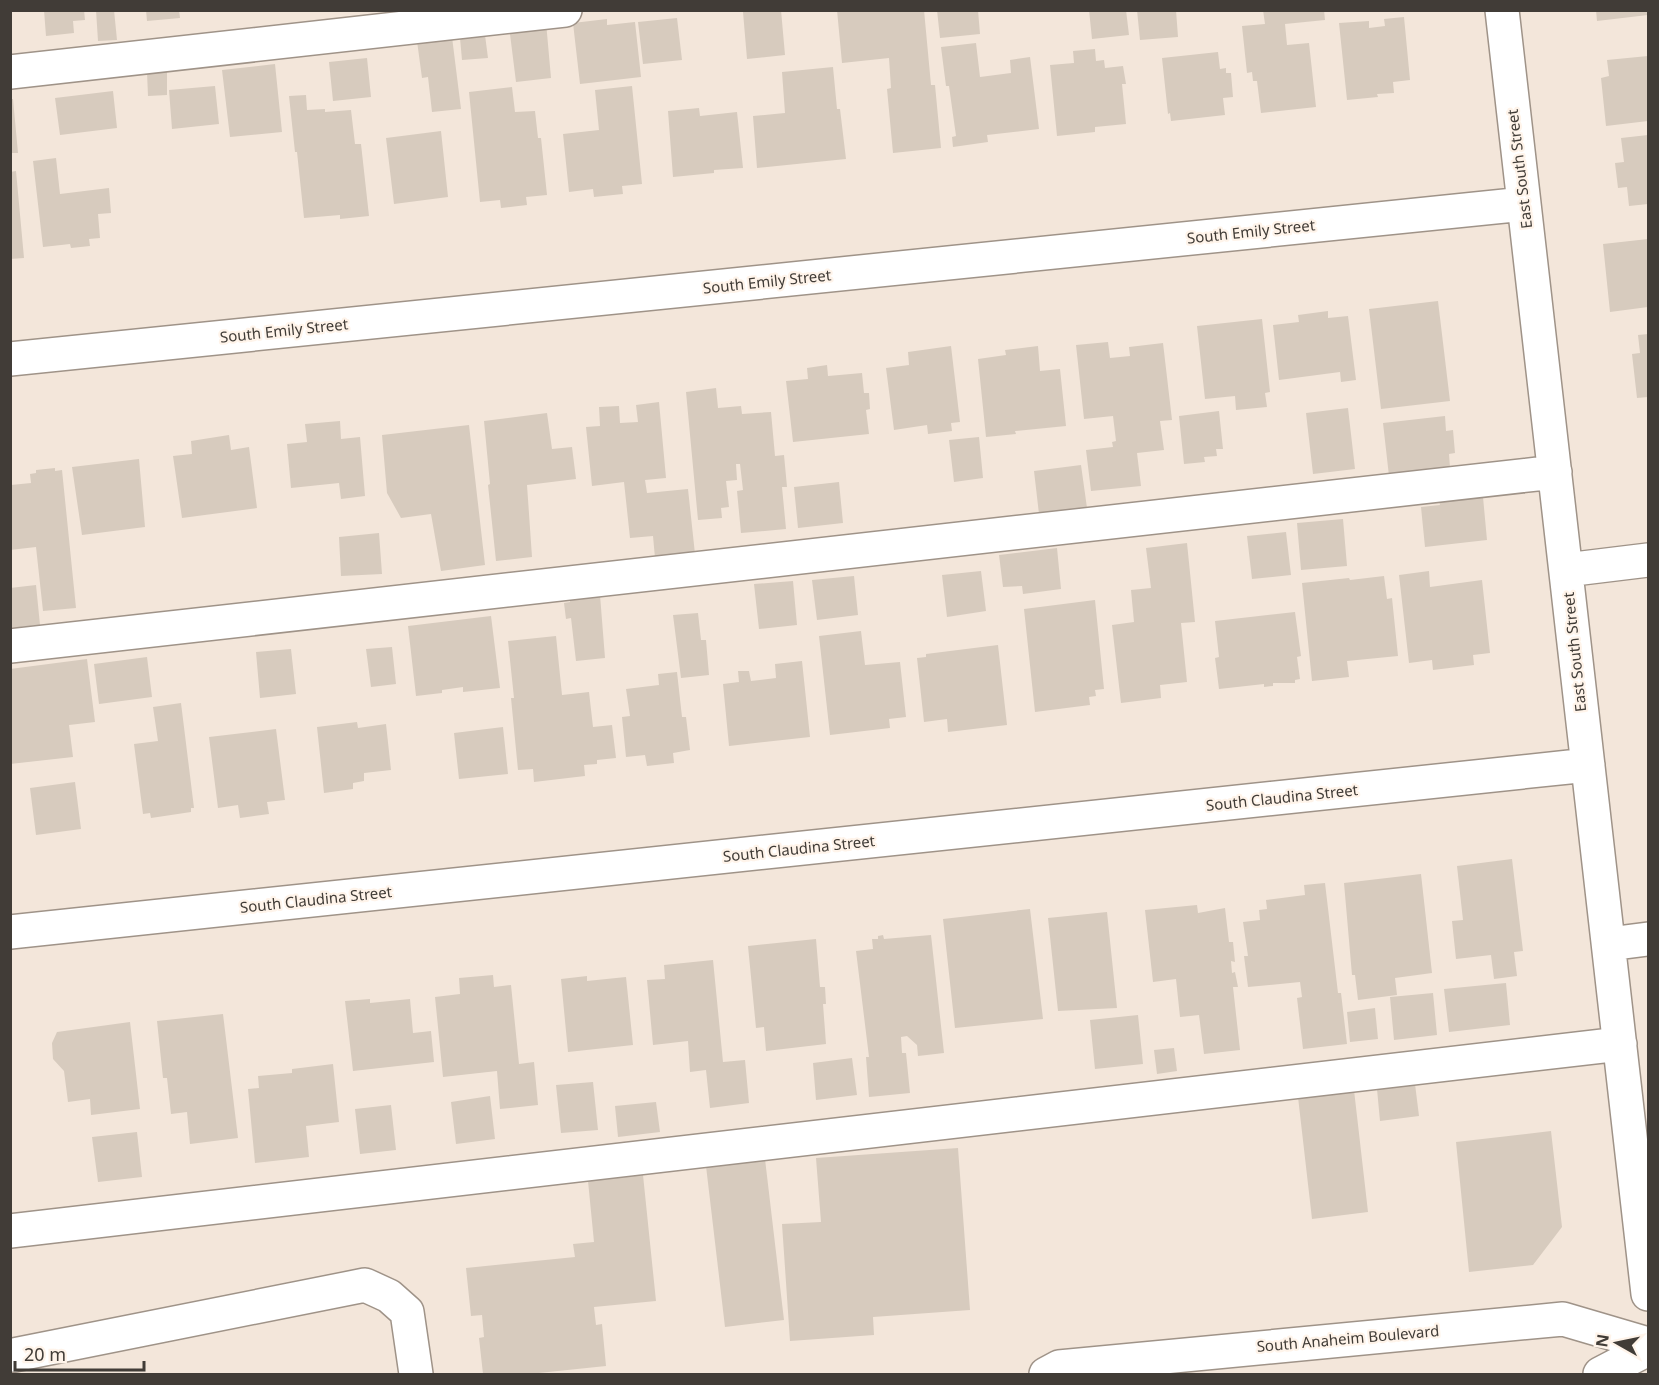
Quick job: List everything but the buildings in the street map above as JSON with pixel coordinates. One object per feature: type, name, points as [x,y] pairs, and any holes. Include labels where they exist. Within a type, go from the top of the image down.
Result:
[{"type":"street","points":[[10,72],[565,10]]},
{"type":"street","name":"East South Street","points":[[1502,10],[1620,1044],[1641,1164],[1648,1294]]},
{"type":"street","name":"South Emily Street","points":[[10,359],[1524,204]]},
{"type":"street","points":[[10,646],[1555,472]]},
{"type":"street","points":[[1566,570],[1648,560]]},
{"type":"street","name":"South Claudina Street","points":[[10,932],[1588,765]]},
{"type":"street","points":[[1609,944],[1648,939]]},
{"type":"street","points":[[10,1231],[1620,1044]]},
{"type":"street","points":[[13,1353],[365,1285],[389,1296],[407,1312],[416,1374]]},
{"type":"street","name":"South Anaheim Boulevard","points":[[1046,1374],[1059,1366],[1563,1319],[1648,1344]]},
{"type":"street","points":[[1600,1374],[1648,1349]]}]
